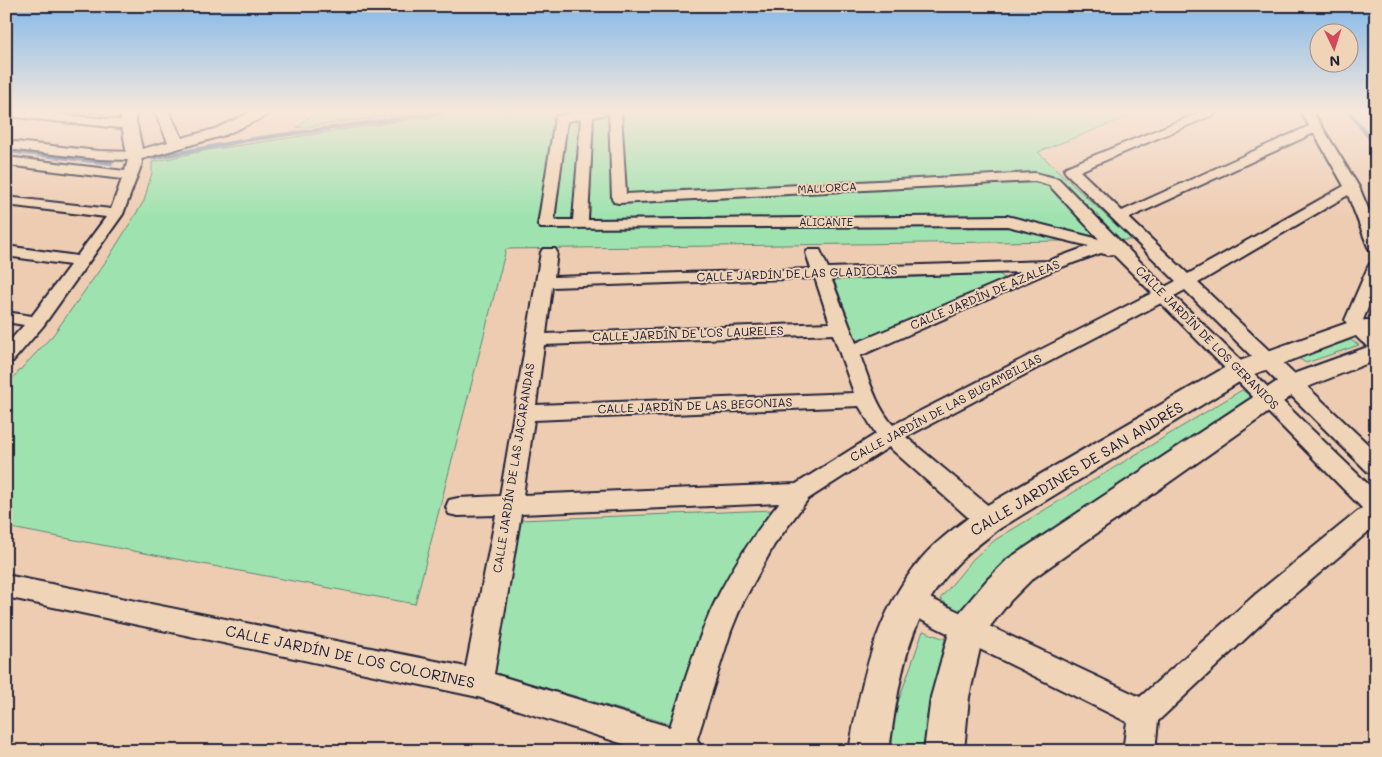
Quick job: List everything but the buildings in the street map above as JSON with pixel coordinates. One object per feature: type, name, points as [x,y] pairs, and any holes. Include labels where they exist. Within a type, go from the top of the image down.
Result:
[{"type":"street","points":[[29,147],[117,156],[158,147]]},
{"type":"street","points":[[6,357],[37,322],[116,214],[135,163],[134,147]]},
{"type":"street","name":"ALICANTE","points":[[557,147],[546,225],[1007,221],[1096,243],[1102,247]]},
{"type":"street","points":[[580,224],[585,147]]},
{"type":"street","name":"MALLORCA","points":[[617,147],[619,199],[1035,177]]},
{"type":"street","points":[[1126,147],[1071,170],[1187,282],[1253,365]]},
{"type":"street","points":[[1120,218],[1273,147]]},
{"type":"street","points":[[1329,147],[1352,187],[1376,247]]},
{"type":"street","points":[[6,161],[131,176]]},
{"type":"street","name":"CALLE JARDÍN DE LOS GERANIOS","points":[[1035,177],[1054,182],[1163,294],[1253,365],[1279,391],[1376,509]]},
{"type":"street","name":"CALLE JARDÍN DE LAS BUGAMBILIAS","points":[[683,748],[717,631],[730,600],[765,538],[800,493],[890,436],[1187,282],[1352,187]]},
{"type":"street","points":[[6,201],[116,214]]},
{"type":"street","points":[[1102,247],[1122,254]]},
{"type":"street","name":"CALLE JARDÍN DE AZALEAS","points":[[850,353],[1050,266],[1102,247]]},
{"type":"street","points":[[6,251],[82,262]]},
{"type":"street","name":"CALLE JARDÍN DE LAS JACARANDAS","points":[[478,683],[510,505],[548,252]]},
{"type":"street","points":[[814,253],[866,399],[879,423],[890,436],[988,520]]},
{"type":"street","name":"CALLE JARDÍN DE LAS GLADIOLAS","points":[[544,282],[1050,266]]},
{"type":"street","points":[[1376,267],[1354,320],[1367,327],[1376,344]]},
{"type":"street","points":[[6,317],[37,322]]},
{"type":"street","name":"CALLE JARDINES DE SAN ANDRÉS","points":[[869,751],[877,697],[886,660],[909,601],[932,568],[963,540],[988,520],[1253,365],[1367,327]]},
{"type":"street","name":"CALLE JARDÍN DE LOS LAURELES","points":[[534,340],[841,328]]},
{"type":"street","points":[[944,751],[950,697],[967,629],[999,590],[1020,569],[1279,391],[1376,351]]},
{"type":"street","name":"CALLE JARDÍN DE LOS GERANIOS","points":[[1253,365],[1279,391],[1376,466]]},
{"type":"street","name":"CALLE JARDÍN DE LAS BEGONIAS","points":[[523,413],[866,399]]},
{"type":"street","points":[[458,507],[800,493]]},
{"type":"street","points":[[1139,751],[1143,714],[1266,602],[1376,509]]},
{"type":"street","name":"CALLE JARDÍN DE LOS COLORINES","points":[[6,586],[478,683],[683,748]]},
{"type":"street","points":[[909,601],[1143,714]]},
{"type":"green space","points":[[226,147],[1050,147],[1038,152],[1132,240],[506,249],[415,604],[6,527],[6,385],[53,335],[109,257],[144,201],[152,172],[152,162]]},
{"type":"green space","points":[[999,274],[1007,280],[858,344],[834,280]]},
{"type":"green space","points":[[1351,340],[1359,345],[1306,363],[1298,358]]},
{"type":"green space","points":[[1242,390],[1257,401],[962,615],[940,599],[973,559],[995,540]]},
{"type":"green space","points":[[774,510],[697,646],[687,672],[673,725],[492,672],[519,520]]},
{"type":"green space","points":[[923,631],[945,639],[925,724],[926,751],[890,751],[889,728]]},
{"type":"waterway","points":[[152,158],[208,147]]},
{"type":"waterway","points":[[6,151],[111,163]]}]
